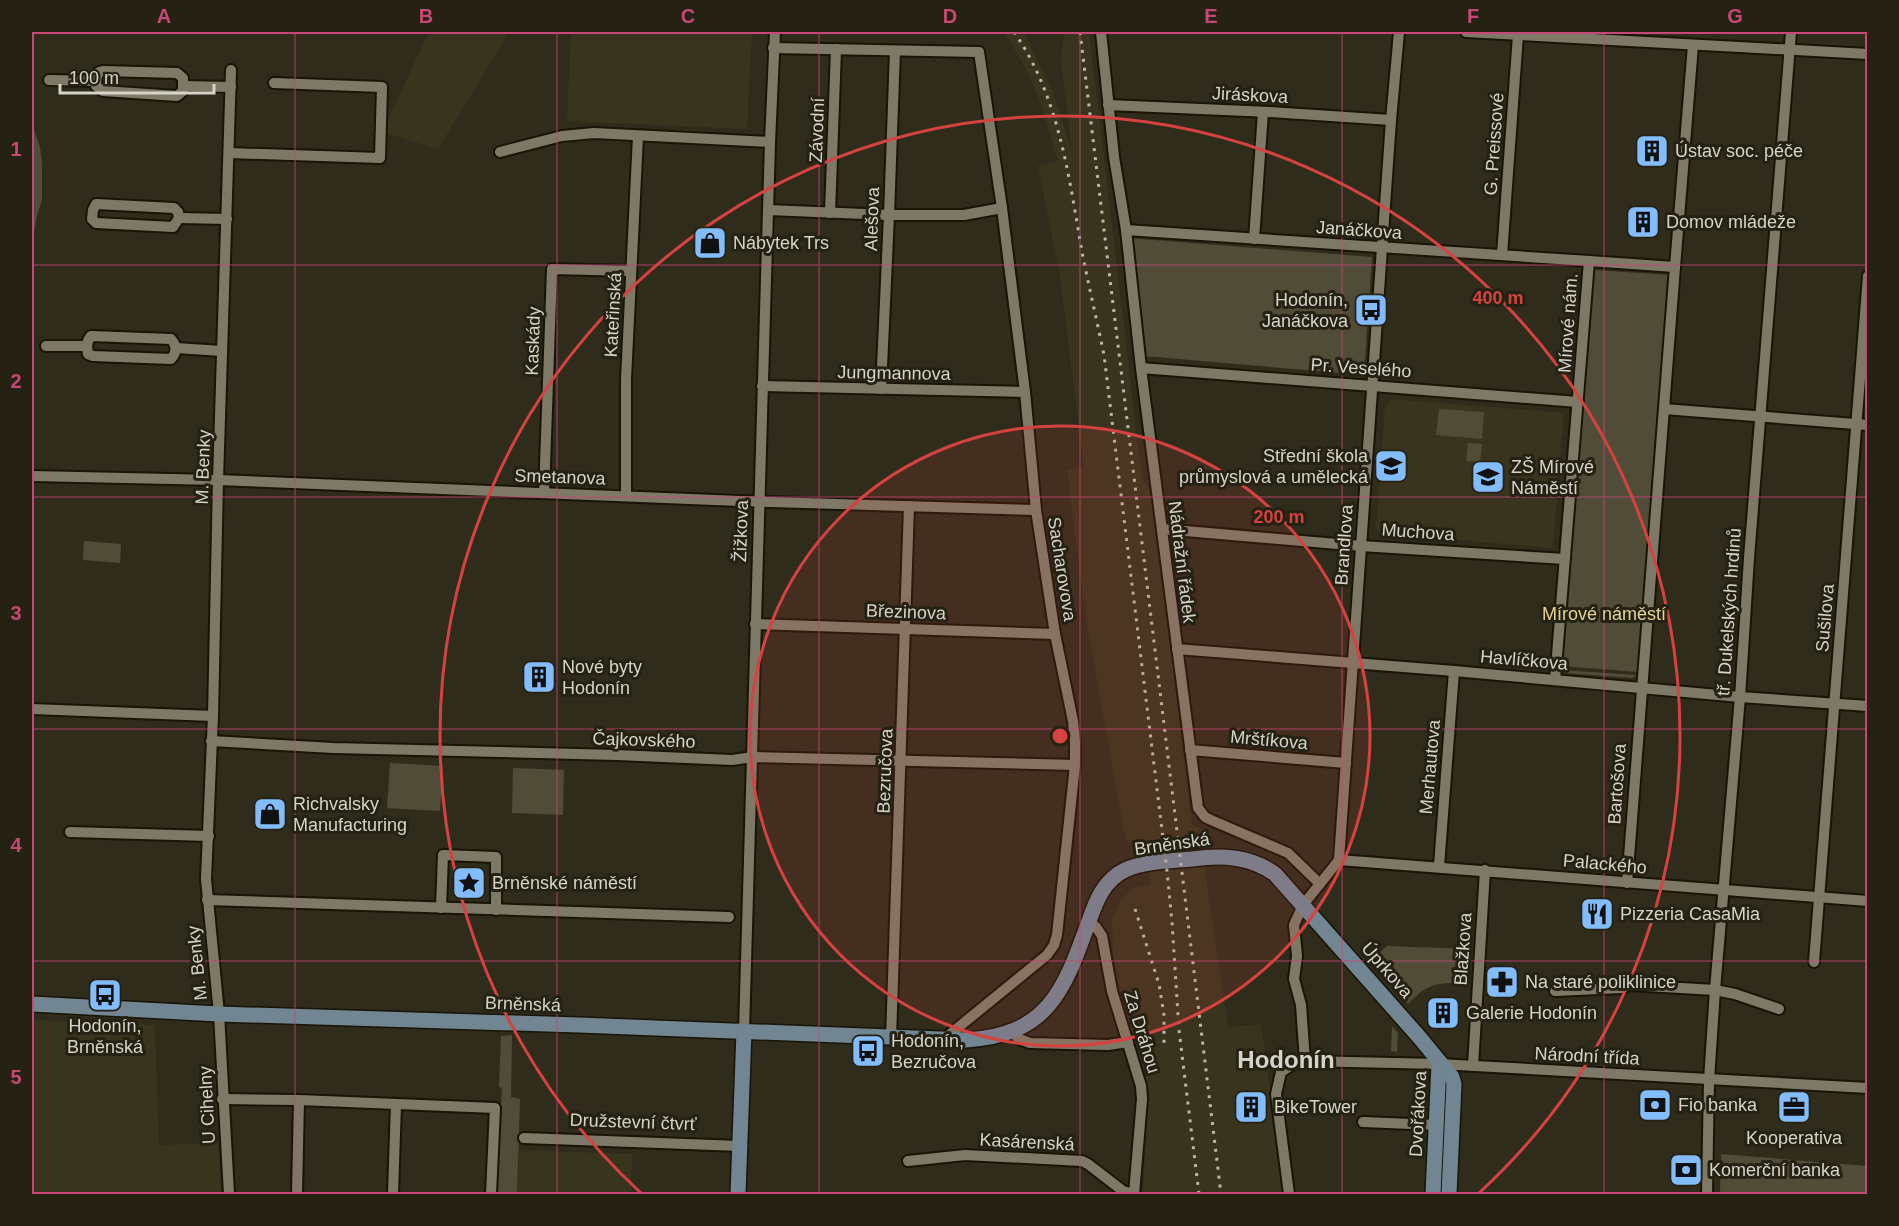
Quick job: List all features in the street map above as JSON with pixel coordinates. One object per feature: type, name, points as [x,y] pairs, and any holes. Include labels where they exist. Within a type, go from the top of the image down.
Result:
[{"type":"main road","name":"Brněnská","points":[[32,1004],[219,1014],[579,1025],[891,1038],[983,1039],[1012,1032],[1039,1017],[1059,992],[1068,975],[1100,893],[1108,882],[1125,870],[1148,864],[1207,857],[1238,858],[1255,862],[1275,874],[1303,905]]},
{"type":"main road","name":"Úprkova","points":[[1303,905],[1420,1038],[1439,1064]]},
{"type":"main road","points":[[738,1194],[744,1032]]},
{"type":"main road","name":"Dvořákova","points":[[1434,1194],[1439,1064]]},
{"type":"main road","name":"Dvořákova","points":[[1439,1064],[1452,1077],[1454,1084],[1449,1194]]},
{"type":"street","name":"Žižkova","points":[[744,1032],[762,386],[775,32]]},
{"type":"street","name":"Nádražní řádek","points":[[1101,32],[1114,157],[1126,230],[1141,368],[1197,803],[1200,813],[1210,820],[1288,853],[1320,884]]},
{"type":"street","name":"Brandlova","points":[[1339,860],[1391,120],[1400,32]]},
{"type":"street","points":[[1466,32],[1518,35],[1644,36],[1693,45],[1868,54]]},
{"type":"street","name":"tř. Dukelských hrdinů","points":[[1707,1194],[1709,1080],[1715,990],[1791,32]]},
{"type":"street","name":"G. Preissové","points":[[1502,255],[1518,35]]},
{"type":"street","points":[[1641,688],[1693,45]]},
{"type":"street","points":[[774,48],[895,51]]},
{"type":"street","name":"Závodní","points":[[830,213],[836,49]]},
{"type":"street","name":"Sacharovova","points":[[895,51],[979,52],[1002,208],[1025,392],[1036,510],[1055,634],[1073,721],[1075,765],[1054,945],[1047,955],[944,1039]]},
{"type":"street","name":"Alešova","points":[[881,389],[895,51]]},
{"type":"street","name":"M. Benky","points":[[219,1014],[206,879],[213,716],[231,70]]},
{"type":"street","points":[[103,71],[177,73],[183,78],[184,86],[183,91],[177,96],[102,91],[96,86],[96,81],[99,72],[103,71]]},
{"type":"street","points":[[50,80],[96,81]]},
{"type":"street","points":[[229,153],[380,158],[382,87],[273,83]]},
{"type":"street","points":[[184,86],[231,87]]},
{"type":"street","name":"Jiráskova","points":[[1108,105],[1391,120]]},
{"type":"street","points":[[1254,239],[1263,112]]},
{"type":"street","points":[[500,152],[536,141],[578,134],[770,142]]},
{"type":"street","name":"Kateřinská","points":[[627,496],[626,396],[638,136]]},
{"type":"street","points":[[96,204],[174,208],[179,218],[173,227],[96,224],[92,219],[96,204]]},
{"type":"street","points":[[768,210],[890,215],[964,215],[1002,208]]},
{"type":"street","points":[[179,218],[228,219]]},
{"type":"street","name":"Janáčkova","points":[[1126,230],[1589,261]]},
{"type":"street","name":"Mírové nám.","points":[[1555,680],[1589,261],[1675,267]]},
{"type":"street","name":"Kaskády","points":[[544,493],[552,269],[632,271]]},
{"type":"street","name":"Sušilova","points":[[1814,962],[1834,703],[1862,424],[1868,276]]},
{"type":"street","points":[[91,336],[171,339],[176,348],[171,359],[93,356],[88,354],[87,346],[91,336]]},
{"type":"street","points":[[46,346],[87,346]]},
{"type":"street","points":[[176,348],[222,351]]},
{"type":"street","name":"Pr. Veselého","points":[[1141,368],[1578,402]]},
{"type":"street","name":"Jungmannova","points":[[762,386],[1025,392]]},
{"type":"street","points":[[1664,409],[1862,424]]},
{"type":"street","name":"Smetanova","points":[[32,476],[218,480],[1036,510]]},
{"type":"street","name":"Bezručova","points":[[891,1038],[909,506]]},
{"type":"street","name":"Muchova","points":[[1162,530],[1565,560]]},
{"type":"street","name":"Březinova","points":[[755,624],[1055,634]]},
{"type":"street","name":"Havlíčkova","points":[[1177,649],[1868,706]]},
{"type":"street","name":"Merhautova","points":[[1439,866],[1454,671]]},
{"type":"street","name":"Bartošova","points":[[1627,883],[1641,688]]},
{"type":"street","points":[[32,709],[213,716]]},
{"type":"street","name":"Čajkovského","points":[[211,741],[333,748],[598,754],[732,760],[753,757],[1075,765]]},
{"type":"street","name":"Mrštíkova","points":[[1190,750],[1346,763]]},
{"type":"street","points":[[70,832],[209,836]]},
{"type":"street","points":[[441,908],[443,855],[496,857],[496,910]]},
{"type":"street","points":[[1288,1194],[1277,1087],[1281,1072],[1296,1062],[1305,1061],[1301,1005],[1293,979],[1297,956],[1294,925],[1303,905],[1339,860]]},
{"type":"street","name":"Palackého","points":[[1339,860],[1868,901]]},
{"type":"street","name":"Blažkova","points":[[1473,1066],[1485,870]]},
{"type":"street","points":[[207,900],[729,917]]},
{"type":"street","name":"Za Dráhou","points":[[1088,921],[1102,936],[1112,991],[1141,1086],[1134,1194]]},
{"type":"street","points":[[1555,991],[1621,988],[1630,985],[1715,990],[1735,994],[1779,1009]]},
{"type":"street","name":"U Cihelny","points":[[219,1014],[229,1194]]},
{"type":"street","points":[[1012,1032],[1019,1039],[1030,1043],[1108,1045],[1128,1042]]},
{"type":"street","name":"Národní třída","points":[[1305,1061],[1439,1064],[1868,1088]]},
{"type":"street","points":[[222,1099],[495,1108],[491,1194]]},
{"type":"street","points":[[297,1194],[299,1100]]},
{"type":"street","points":[[393,1194],[396,1104]]},
{"type":"street","points":[[1363,1122],[1436,1125]]},
{"type":"street","name":"Družstevní čtvrť","points":[[524,1138],[740,1146]]},
{"type":"street","name":"Kasárenská","points":[[908,1161],[965,1155],[1076,1160],[1088,1164],[1123,1191],[1134,1194]]},
{"type":"shaded area","points":[[429,32],[509,32],[438,149],[382,132]]},
{"type":"shaded area","points":[[571,32],[752,32],[747,129],[567,121]]},
{"type":"shaded area","points":[[1004,32],[1024,32],[1053,92],[1072,152],[1061,61],[1064,32],[1089,32],[1142,477],[1152,493],[1192,825],[1203,829],[1208,863],[1205,864],[1205,872],[1228,1027],[1261,1024],[1285,1194],[1143,1194],[1147,1110],[1145,1076],[1126,1019],[1113,955],[1112,918],[1121,899],[1133,889],[1151,884],[1143,838],[1128,843],[1125,837],[1086,619],[1067,470],[1084,467],[1059,270],[1038,166],[1058,161],[1039,98],[1024,65]]},
{"type":"shaded area","points":[[1392,399],[1564,413],[1553,547],[1380,533],[1376,527],[1385,405]]},
{"type":"shaded area","points":[[32,1020],[155,1025],[159,1145],[218,1143],[221,1194],[32,1194]]},
{"type":"shaded area","points":[[519,1150],[632,1154],[631,1194],[518,1194]]},
{"type":"green space","points":[[32,124],[40,147],[42,200],[32,244]]},
{"type":"green space","points":[[1129,238],[1372,257],[1364,375],[1144,356]]},
{"type":"green space","name":"Mírové náměstí","points":[[1594,270],[1670,275],[1638,672],[1561,666]]},
{"type":"green space","points":[[1439,409],[1484,412],[1482,439],[1436,435]]},
{"type":"green space","points":[[1468,443],[1482,444],[1480,462],[1466,461]]},
{"type":"green space","points":[[84,541],[121,544],[120,563],[83,560]]},
{"type":"green space","points":[[1561,670],[1637,675],[1632,678],[1565,673]]},
{"type":"green space","points":[[390,763],[443,766],[440,811],[387,808]]},
{"type":"green space","points":[[513,768],[564,770],[563,815],[512,813]]},
{"type":"green space","points":[[1387,946],[1469,949],[1466,984],[1434,985],[1408,1004],[1369,962]]},
{"type":"green space","points":[[1392,1026],[1398,1033],[1397,1052],[1391,1051]]},
{"type":"green space","points":[[512,1035],[511,1097],[520,1099],[517,1194],[496,1194],[502,1088],[499,1087],[501,1036]]},
{"type":"green space","points":[[1721,1154],[1867,1166],[1867,1194],[1720,1194]]},
{"type":"railway","points":[[1014,32],[1042,83],[1060,138],[1104,355],[1167,871],[1179,1030],[1199,1194]]},
{"type":"railway","points":[[1080,32],[1221,1194]]},
{"type":"railway","points":[[1135,909],[1159,984],[1164,1015],[1164,1046]]},
{"type":"place","name":"Ústav soc. péče","points":[[1652,151]]},
{"type":"place","name":"Domov mládeže","points":[[1643,222]]},
{"type":"place","name":"Nábytek Trs","points":[[710,243]]},
{"type":"place","name":"Hodonín, Janáčkova","points":[[1371,310]]},
{"type":"place","name":"Střední škola průmyslová a umělecká","points":[[1391,466]]},
{"type":"place","name":"ZŠ Mírové Náměstí","points":[[1488,477]]},
{"type":"place","name":"Nové byty Hodonín","points":[[539,677]]},
{"type":"place","name":"Richvalsky Manufacturing","points":[[270,814]]},
{"type":"place","name":"Brněnské náměstí","points":[[469,883]]},
{"type":"place","name":"Pizzeria CasaMia","points":[[1597,914]]},
{"type":"place","name":"Na staré poliklinice","points":[[1502,982]]},
{"type":"place","name":"Hodonín, Brněnská","points":[[105,995]]},
{"type":"place","name":"Galerie Hodonín","points":[[1443,1013]]},
{"type":"place","name":"Hodonín, Bezručova","points":[[868,1051]]},
{"type":"place","name":"Fio banka","points":[[1655,1105]]},
{"type":"place","name":"BikeTower","points":[[1251,1107]]},
{"type":"place","name":"Kooperativa","points":[[1794,1107]]},
{"type":"place","name":"Komerční banka","points":[[1686,1170]]},
{"type":"district","name":"Hodonín","points":[[1286,1059]]}]
